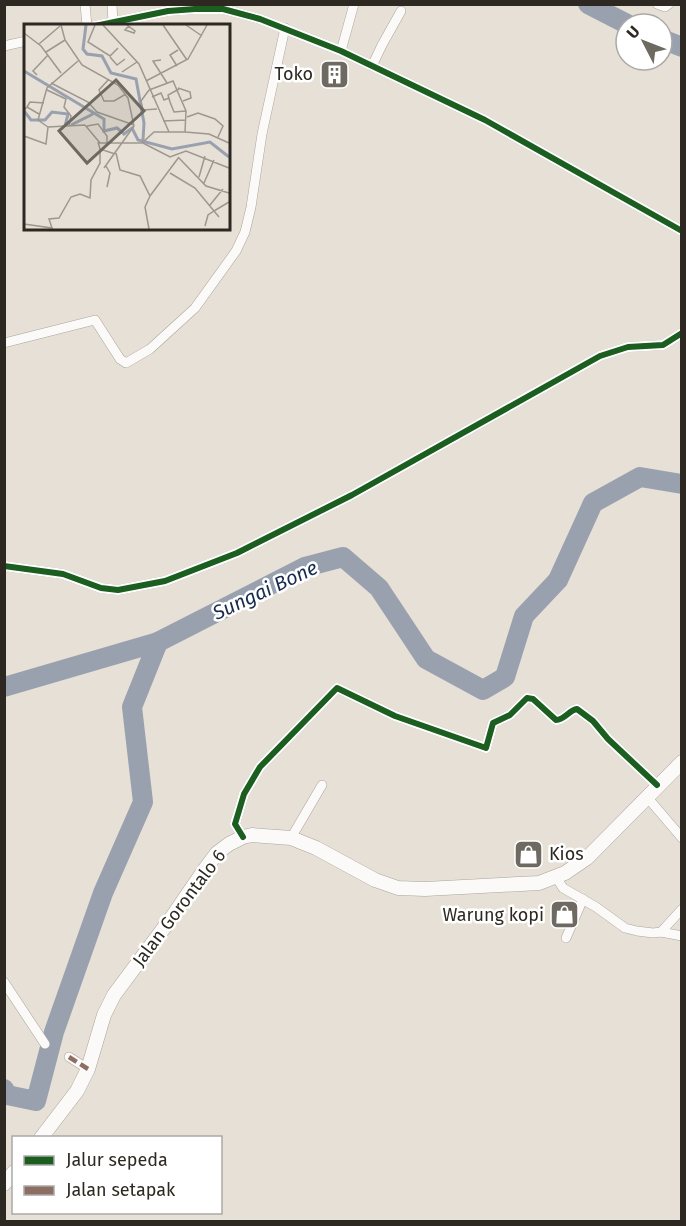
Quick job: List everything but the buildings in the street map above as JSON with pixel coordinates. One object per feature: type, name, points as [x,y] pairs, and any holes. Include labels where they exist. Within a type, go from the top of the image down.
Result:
[{"type":"main road","name":"Jalan Gorontalo 6","points":[[42,1136],[77,1091],[88,1069],[104,1015],[114,995],[217,853],[229,844],[243,837],[270,835],[291,838],[316,848],[375,880],[398,888],[425,889],[533,883],[556,877],[588,858],[681,762]]},
{"type":"street","points":[[85,4],[87,24]]},
{"type":"street","points":[[112,4],[113,23]]},
{"type":"street","points":[[341,51],[354,4]]},
{"type":"street","points":[[657,4],[665,7],[669,4]]},
{"type":"street","points":[[107,24],[137,22],[160,9],[223,9],[285,28],[341,51],[485,120],[681,231]]},
{"type":"street","points":[[372,66],[401,11]]},
{"type":"street","points":[[4,343],[96,320],[120,359],[126,363],[150,349],[195,309],[237,251],[245,232],[262,134],[285,28]]},
{"type":"street","points":[[4,46],[24,41]]},
{"type":"street","points":[[4,566],[63,574],[101,588],[118,590],[165,581],[237,553],[352,495],[600,356],[628,347],[663,345],[681,333]]},
{"type":"street","points":[[243,837],[235,824],[244,794],[260,767],[337,688],[395,716],[486,748],[493,723],[510,715],[527,698],[533,699],[556,720],[561,720],[577,709],[657,785]]},
{"type":"street","points":[[291,838],[322,785]]},
{"type":"street","points":[[646,797],[681,838]]},
{"type":"street","points":[[556,877],[563,888],[626,928],[681,936]]},
{"type":"street","points":[[566,938],[583,899]]},
{"type":"street","points":[[661,932],[681,909]]},
{"type":"street","points":[[4,982],[45,1044]]},
{"type":"street","points":[[69,1057],[88,1069]]},
{"type":"waterway","points":[[588,4],[614,17]]},
{"type":"waterway","points":[[674,44],[682,47]]},
{"type":"waterway","name":"Sungai Bone","points":[[4,687],[158,642],[305,567],[343,557],[379,588],[426,659],[483,690],[505,677],[524,616],[558,580],[593,503],[640,477],[682,484]]},
{"type":"waterway","points":[[4,1089],[7,1095],[36,1101],[54,1032],[103,893],[143,802],[132,707],[158,642]]},
{"type":"marked path","points":[[69,1057],[88,1069]]},
{"type":"cycle path","points":[[105,24],[168,11],[195,9],[223,9],[260,19],[341,51],[485,120],[682,231]]},
{"type":"cycle path","points":[[4,566],[63,574],[101,588],[118,590],[165,581],[237,553],[352,495],[600,356],[628,347],[663,345],[682,333]]},
{"type":"cycle path","points":[[243,837],[235,824],[244,794],[260,767],[337,688],[395,716],[486,748],[493,723],[510,715],[527,698],[533,699],[556,720],[577,709],[593,721],[608,739],[657,785]]},
{"type":"place","name":"Toko","points":[[334,74]]},
{"type":"place","name":"Kios","points":[[528,854]]},
{"type":"place","name":"Warung kopi","points":[[565,915]]}]
